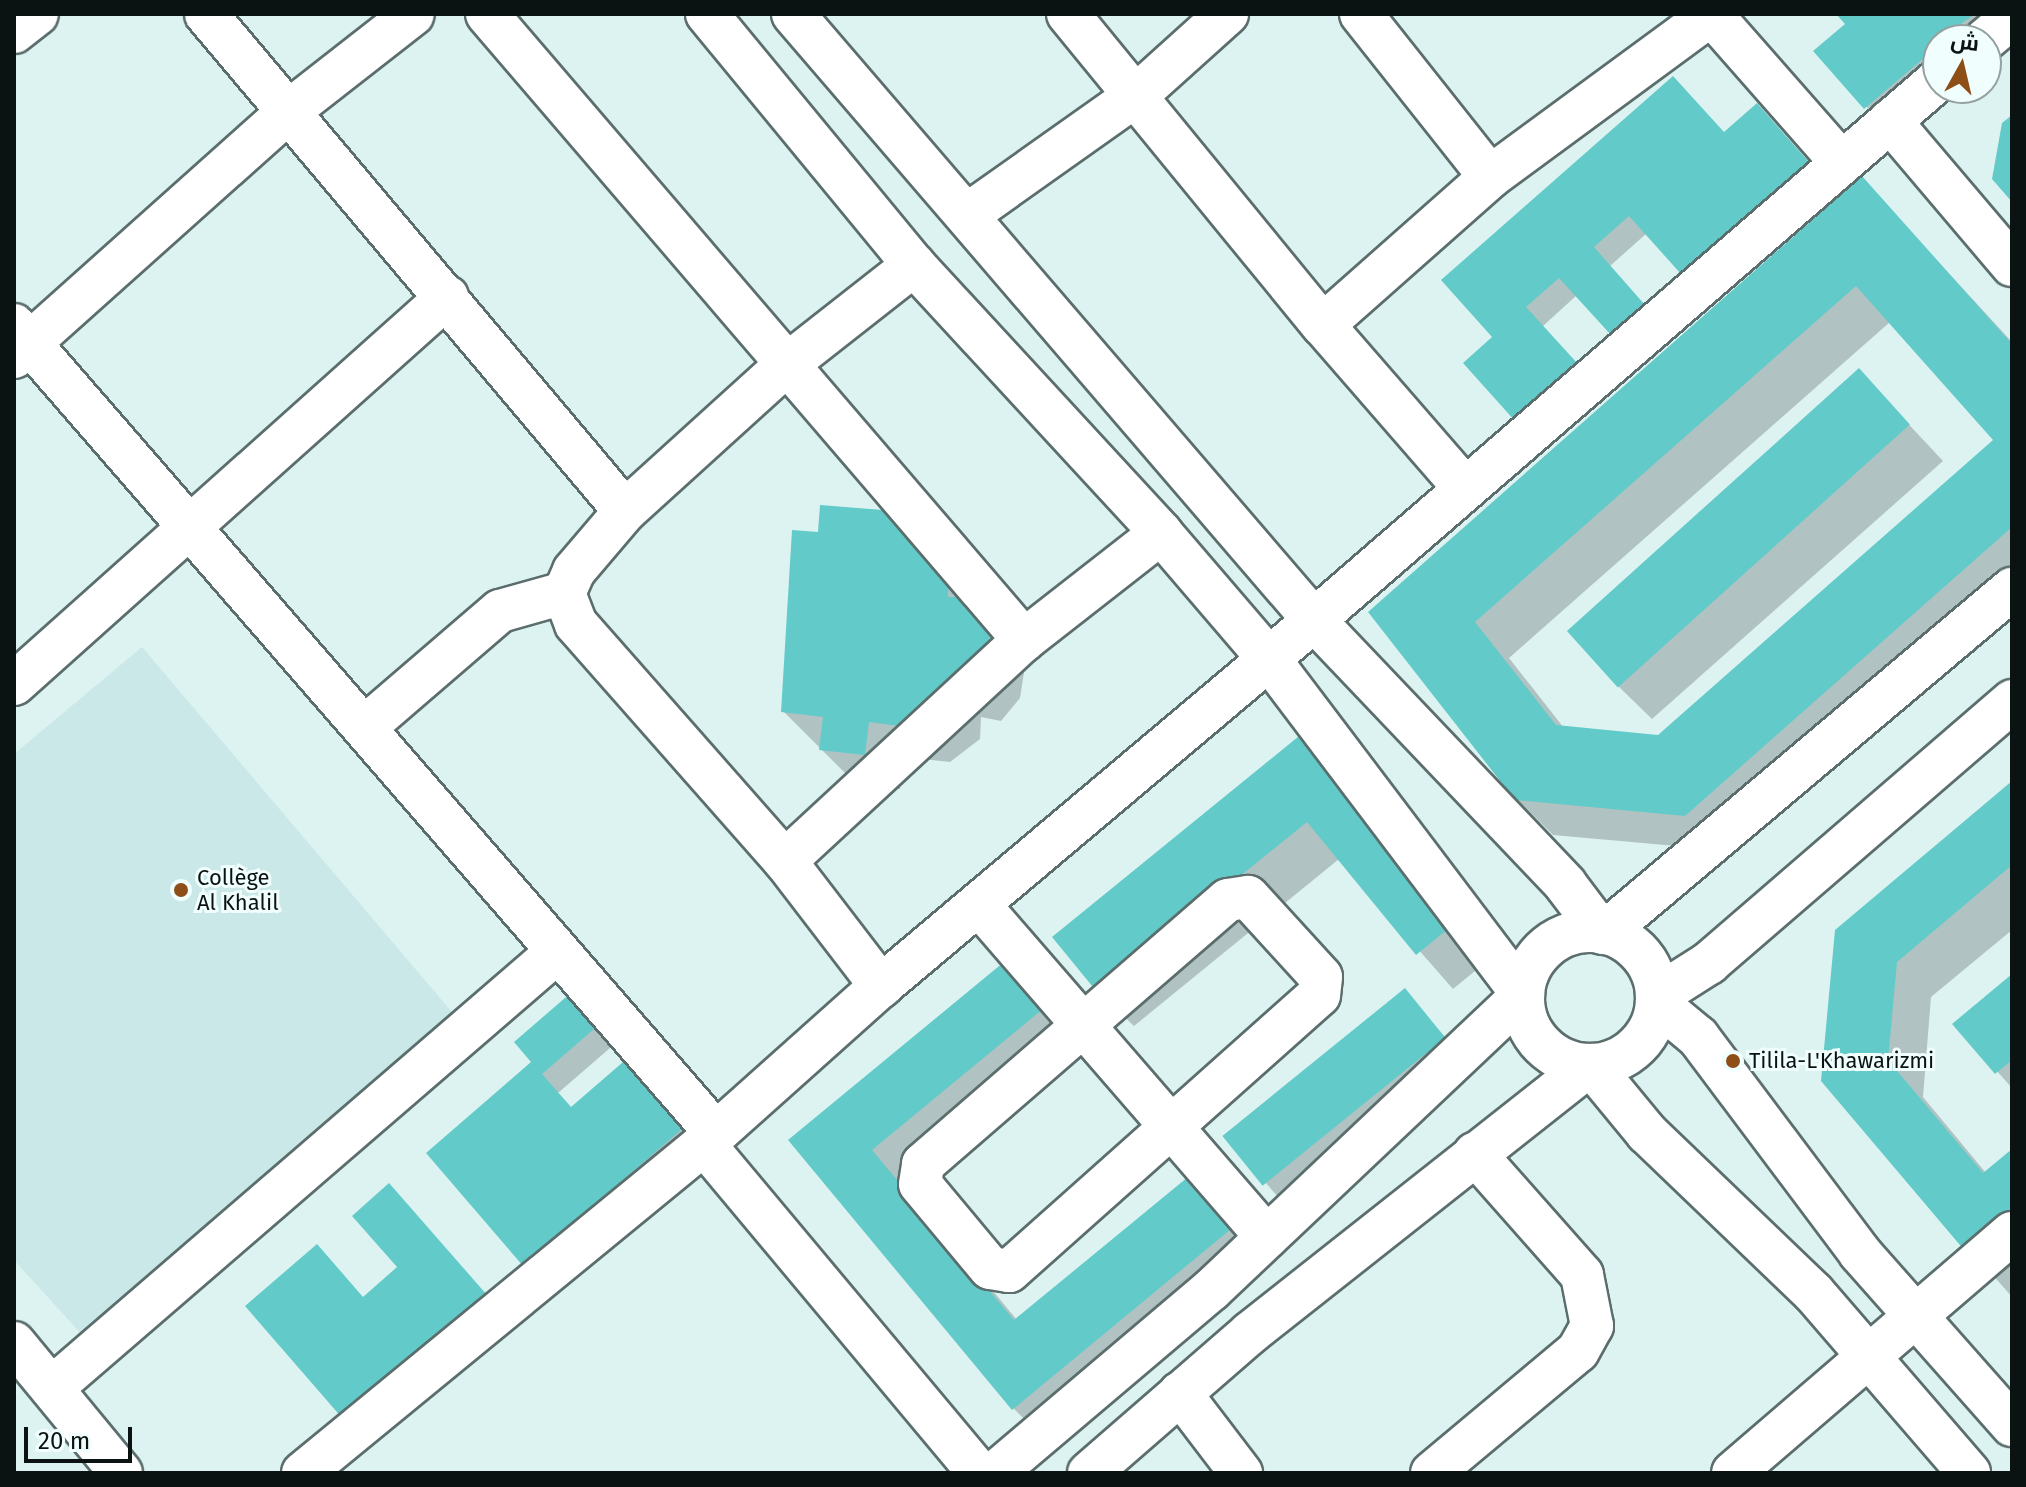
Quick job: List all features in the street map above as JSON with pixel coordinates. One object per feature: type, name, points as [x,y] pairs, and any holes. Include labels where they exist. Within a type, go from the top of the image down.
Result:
[{"type":"street","points":[[14,32],[37,14]]},
{"type":"street","points":[[206,14],[625,511]]},
{"type":"street","points":[[487,14],[785,366],[1024,640]]},
{"type":"street","points":[[707,14],[914,265],[1161,533],[1269,659],[1523,995],[1535,1036],[1568,1062],[1590,1065],[1624,1057],[1647,1034],[1657,999],[1709,963],[2012,701]]},
{"type":"street","points":[[793,14],[1313,619],[1565,884],[1603,933],[1641,954],[1657,999],[1698,1037],[1914,1317],[2012,1425]]},
{"type":"street","points":[[1068,14],[1138,94],[1323,325],[1464,487]]},
{"type":"street","points":[[967,215],[1138,94],[1227,14]]},
{"type":"street","points":[[1323,325],[1490,177],[1712,14],[1841,162]]},
{"type":"street","points":[[407,16],[289,111],[19,342],[365,727],[557,952],[979,1473]]},
{"type":"street","points":[[1376,19],[1490,177]]},
{"type":"street","points":[[303,1473],[710,1138],[881,986],[980,906],[1269,659],[1464,487],[1922,94]]},
{"type":"street","points":[[1890,121],[2012,265]]},
{"type":"street","points":[[881,986],[785,861],[576,624],[564,593],[574,571],[625,511],[785,366],[914,265]]},
{"type":"street","points":[[14,684],[188,532],[447,297]]},
{"type":"street","points":[[785,861],[1024,640],[1161,533]]},
{"type":"street","points":[[995,1473],[1212,1289],[1523,995],[1535,959],[1548,946],[1574,934],[1603,933],[2012,589]]},
{"type":"street","points":[[365,727],[500,611],[564,593]]},
{"type":"street","points":[[1248,897],[1321,977],[1319,995],[1173,1130],[1009,1271],[990,1268],[920,1184],[923,1164],[1083,1026],[1228,900],[1248,897]]},
{"type":"street","points":[[980,906],[1267,1237]]},
{"type":"street","points":[[53,1387],[557,952]]},
{"type":"street","points":[[1089,1473],[1250,1333],[1590,1065]]},
{"type":"street","points":[[1590,1065],[1625,1110],[1813,1292],[1969,1473]]},
{"type":"street","points":[[1432,1473],[1578,1351],[1592,1326],[1582,1275],[1475,1154]]},
{"type":"street","points":[[1733,1473],[2012,1233]]},
{"type":"street","points":[[1212,1289],[1250,1333]]},
{"type":"street","points":[[14,1343],[121,1473]]},
{"type":"street","points":[[1180,1393],[1241,1473]]},
{"type":"street","points":[[1037,1437],[1069,1473]]},
{"type":"shaded area","name":"Collège Al Khalil","points":[[142,647],[463,1025],[95,1349],[14,1260],[14,754]]},
{"type":"building","points":[[1836,14],[1975,14],[1961,24],[1922,24],[1922,60],[1864,109],[1813,51],[1845,24]]},
{"type":"building","points":[[1673,76],[1724,132],[1757,103],[1808,161],[1681,274],[1629,216],[1594,247],[1645,305],[1611,335],[1559,278],[1526,307],[1578,364],[1515,421],[1463,363],[1492,337],[1441,280]]},
{"type":"building","points":[[2012,115],[2012,202],[1992,179],[2002,123]]},
{"type":"building","points":[[1862,176],[2012,344],[2012,527],[1685,816],[1515,800],[1368,612]],"holes":[[[1856,286],[1993,440],[1658,735],[1556,725],[1475,622]]]},
{"type":"building","points":[[1859,368],[1910,424],[1618,687],[1567,631]]},
{"type":"building","points":[[820,505],[908,512],[907,538],[926,538],[949,574],[948,597],[964,597],[991,629],[985,662],[966,687],[946,683],[945,703],[914,728],[869,722],[865,755],[819,750],[823,717],[781,712],[792,530],[818,532]]},
{"type":"building","points":[[1304,732],[1459,920],[1416,955],[1307,822],[1097,992],[1052,937]]},
{"type":"building","points":[[2012,781],[2012,865],[1897,962],[1888,1060],[1983,1173],[2012,1149],[2012,1234],[1976,1264],[1821,1081],[1835,930]]},
{"type":"building","points":[[1010,957],[1049,1004],[872,1150],[1014,1320],[1194,1172],[1237,1224],[1012,1410],[788,1140]]},
{"type":"building","points":[[2012,974],[2012,1060],[1995,1074],[1952,1024]]},
{"type":"building","points":[[1405,988],[1445,1038],[1263,1186],[1222,1136]]},
{"type":"building","points":[[573,991],[601,1023],[542,1074],[571,1107],[630,1056],[689,1123],[523,1266],[426,1153],[531,1062],[514,1042]]},
{"type":"building","points":[[389,1183],[487,1295],[343,1419],[245,1306],[317,1244],[363,1297],[397,1267],[352,1216]]},
{"type":"place","name":"Collège Al Khalil","points":[[181,890]]},
{"type":"place","name":"Tilila-L'Khawarizmi","points":[[1733,1061]]}]
